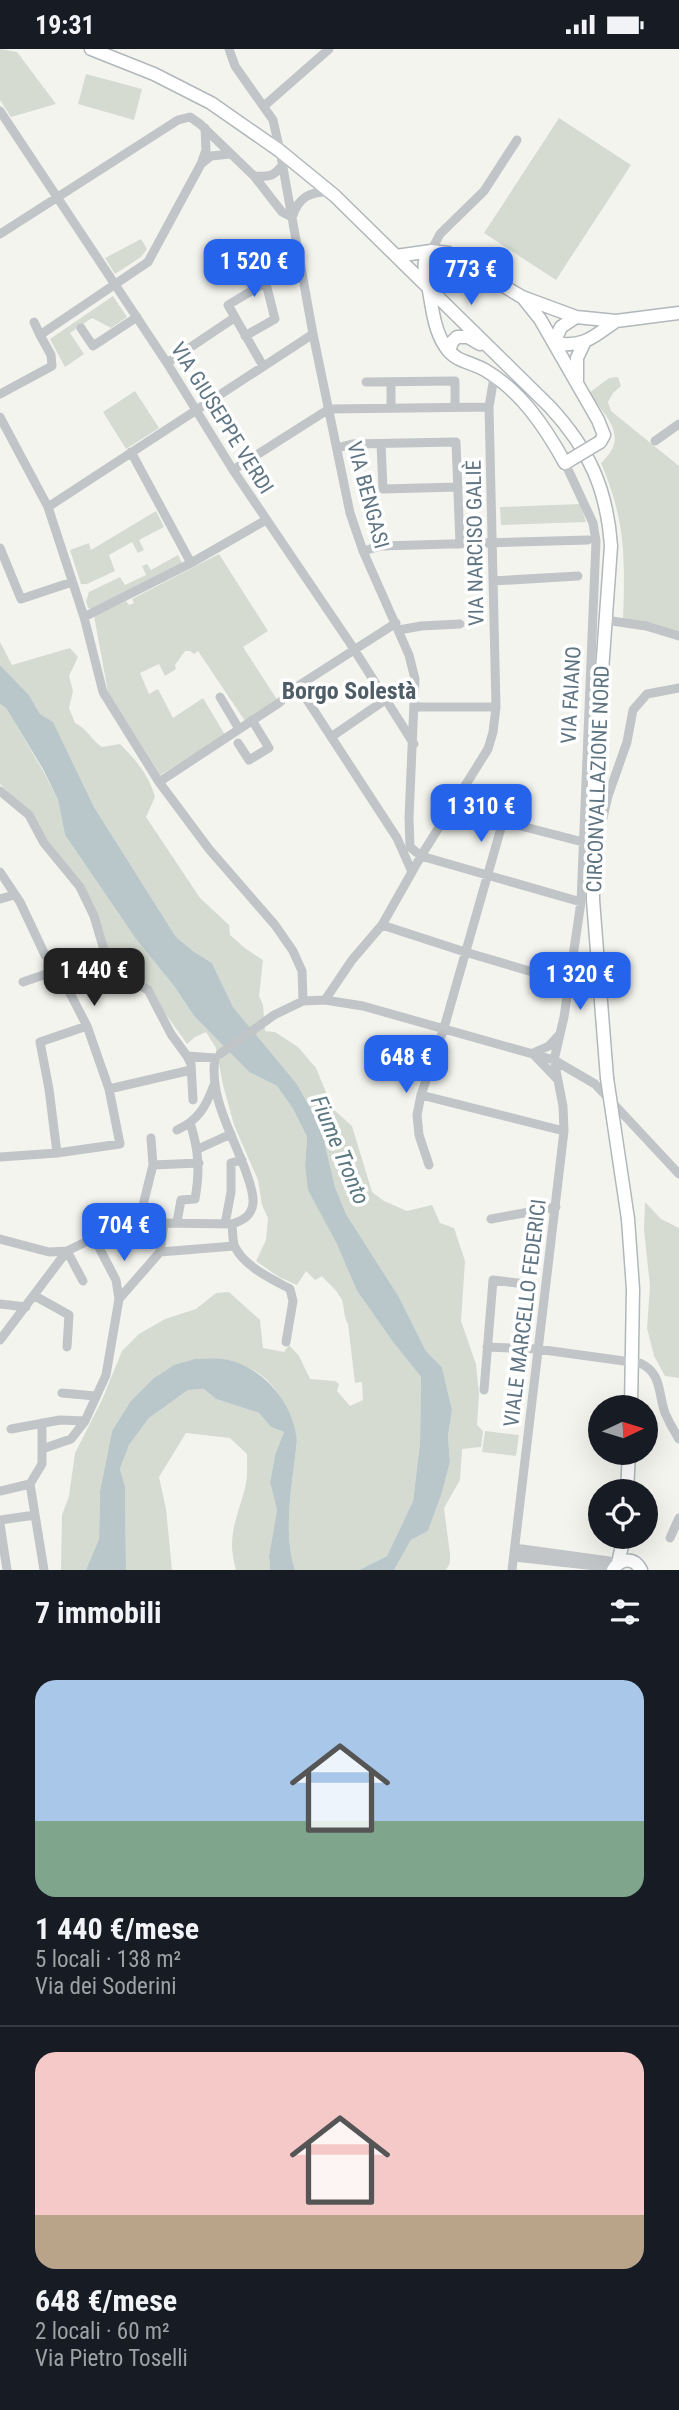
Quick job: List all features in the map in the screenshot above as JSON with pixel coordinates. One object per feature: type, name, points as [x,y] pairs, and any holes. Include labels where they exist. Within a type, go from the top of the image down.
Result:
[{"type":"main road","name":"CIRCONVALLAZIONE NORD","points":[[91,49],[124,61],[211,103],[281,158],[330,192],[568,427],[581,445],[600,486],[608,517],[611,546],[593,782],[593,900],[607,1078],[621,1164],[631,1252],[634,1332],[631,1395]]},
{"type":"main road","points":[[431,251],[424,263],[440,335],[449,351],[456,359],[494,377],[531,410],[567,461],[600,442],[604,430],[540,319],[522,297]]},
{"type":"main road","points":[[396,256],[431,251],[448,253],[522,297],[576,317],[616,321],[679,313]]},
{"type":"main road","points":[[554,343],[561,327],[576,317]]},
{"type":"main road","points":[[554,343],[571,346],[584,343],[616,321]]},
{"type":"main road","points":[[449,351],[457,337],[468,337],[489,349]]},
{"type":"main road","points":[[577,382],[577,358],[584,343]]},
{"type":"main road","points":[[610,1566],[619,1549]]},
{"type":"main road","points":[[610,1566],[626,1560],[637,1565]]},
{"type":"street","points":[[117,49],[124,61]]},
{"type":"street","name":"VIA BENGASI","points":[[229,49],[236,66],[273,120],[350,513],[363,551],[409,655],[415,679],[409,818],[410,847],[421,856]]},
{"type":"street","points":[[264,106],[329,49]]},
{"type":"street","name":"VIA GIUSEPPE VERDI","points":[[0,111],[414,744]]},
{"type":"street","points":[[0,234],[178,120],[190,117],[254,176],[282,212],[292,217],[296,205],[304,197],[316,191],[330,192]]},
{"type":"street","points":[[40,335],[148,262],[201,164],[206,150],[205,128]]},
{"type":"street","points":[[431,251],[440,234],[484,191],[517,140]]},
{"type":"street","points":[[201,164],[211,156],[230,154]]},
{"type":"street","points":[[254,176],[268,177],[276,174],[281,158]]},
{"type":"street","points":[[245,336],[275,319],[260,260]]},
{"type":"street","points":[[263,366],[228,305],[265,283]]},
{"type":"street","points":[[81,328],[93,346],[137,317]]},
{"type":"street","points":[[167,363],[234,318]]},
{"type":"street","points":[[0,394],[52,366],[51,355],[34,322]]},
{"type":"street","points":[[48,507],[313,334]]},
{"type":"street","name":"VIA NARCISO GALIÈ","points":[[326,1000],[352,960],[382,925],[421,856],[488,749],[493,732],[496,707],[489,407],[494,377]]},
{"type":"street","points":[[366,382],[454,381],[455,407]]},
{"type":"street","points":[[391,382],[391,408]]},
{"type":"street","points":[[233,470],[329,408],[489,407]]},
{"type":"street","points":[[0,417],[48,507],[84,617],[103,692],[159,782],[209,849],[275,925],[293,951],[302,971],[303,1001]]},
{"type":"street","points":[[655,441],[679,424]]},
{"type":"street","points":[[337,448],[347,444],[456,442],[460,544]]},
{"type":"street","points":[[381,444],[383,489],[458,487]]},
{"type":"street","points":[[131,452],[191,563]]},
{"type":"street","name":"VIA FAIANO","points":[[554,1060],[570,982],[581,902],[596,541],[593,523],[567,461]]},
{"type":"street","points":[[84,617],[191,563],[266,520]]},
{"type":"street","points":[[363,551],[381,546],[588,540]]},
{"type":"street","points":[[0,548],[21,599],[72,582]]},
{"type":"street","points":[[493,581],[578,576]]},
{"type":"street","points":[[606,620],[646,626],[679,636]]},
{"type":"street","points":[[159,782],[279,703],[298,686],[397,627],[460,624]]},
{"type":"street","points":[[298,686],[397,838],[412,872]]},
{"type":"street","points":[[593,829],[602,822],[627,742],[633,710],[647,694],[679,688]]},
{"type":"street","points":[[220,697],[236,731]]},
{"type":"street","points":[[331,737],[385,700]]},
{"type":"street","points":[[415,707],[496,707]]},
{"type":"street","points":[[238,743],[249,760],[269,748],[253,720]]},
{"type":"street","points":[[0,791],[29,815],[44,843],[80,887],[94,916],[107,960],[120,974],[148,991],[171,1034],[187,1056],[193,1100]]},
{"type":"street","points":[[452,809],[583,842]]},
{"type":"street","name":"VIA BENGASI","points":[[397,838],[409,818]]},
{"type":"street","points":[[429,1165],[419,1135],[417,1115],[421,1094],[444,1028],[503,821]]},
{"type":"street","points":[[421,856],[581,902]]},
{"type":"street","points":[[0,872],[46,955],[58,970],[87,1026],[109,1089],[120,1144],[57,1153],[0,1157]]},
{"type":"street","points":[[0,899],[14,894]]},
{"type":"street","points":[[382,925],[570,982]]},
{"type":"street","points":[[23,982],[58,970]]},
{"type":"street","points":[[187,1056],[217,1056],[274,1015],[303,1001],[326,1000],[363,1006],[554,1060],[595,1084],[679,1174]]},
{"type":"street","points":[[57,1153],[40,1042],[87,1026]]},
{"type":"street","points":[[533,1053],[548,1046],[559,1035]]},
{"type":"street","points":[[533,1053],[558,1080]]},
{"type":"street","points":[[119,1299],[160,1252],[164,1223],[177,1221],[228,1224],[247,1217],[253,1204],[242,1160],[221,1110],[215,1083],[217,1056]]},
{"type":"street","name":"VIALE MARCELLO FEDERICI","points":[[512,1570],[564,1131],[563,1106],[554,1060]]},
{"type":"street","points":[[109,1089],[191,1070]]},
{"type":"street","points":[[177,1130],[190,1123],[205,1105],[215,1083]]},
{"type":"street","points":[[421,1094],[564,1131]]},
{"type":"street","points":[[177,1221],[181,1200],[195,1199],[200,1163],[190,1123]]},
{"type":"street","points":[[198,1149],[231,1134]]},
{"type":"street","points":[[142,1205],[153,1165],[151,1138]]},
{"type":"street","points":[[242,1160],[231,1163],[228,1224],[234,1246],[243,1258],[290,1289],[293,1301],[286,1342]]},
{"type":"street","points":[[153,1165],[200,1163]]},
{"type":"street","points":[[491,1219],[556,1207]]},
{"type":"street","points":[[0,1239],[49,1252],[67,1251],[94,1238],[116,1280],[119,1299],[106,1375],[85,1421],[71,1439],[42,1450]]},
{"type":"street","points":[[160,1252],[234,1246]]},
{"type":"street","points":[[67,1251],[83,1281]]},
{"type":"street","points":[[0,1340],[67,1251]]},
{"type":"street","points":[[116,1280],[132,1282]]},
{"type":"street","points":[[484,1390],[493,1280],[533,1285]]},
{"type":"street","points":[[35,1296],[69,1315],[67,1347]]},
{"type":"street","points":[[0,1304],[26,1307]]},
{"type":"street","points":[[487,1347],[537,1349],[624,1361]]},
{"type":"street","points":[[640,1363],[650,1367],[656,1375],[664,1411],[679,1439]]},
{"type":"street","points":[[62,1393],[95,1397]]},
{"type":"street","points":[[11,1429],[60,1420],[85,1421]]},
{"type":"street","points":[[42,1423],[42,1464],[30,1484],[44,1570]]},
{"type":"street","points":[[0,1491],[30,1484]]},
{"type":"street","points":[[7,1570],[0,1525],[34,1515]]},
{"type":"street","points":[[670,1538],[679,1518]]},
{"type":"street","points":[[514,1552],[560,1563],[610,1566]]},
{"type":"street","points":[[514,1552],[610,1566]]},
{"type":"shaded area","points":[[0,49],[17,52],[56,104],[11,117],[0,100]]},
{"type":"shaded area","points":[[86,74],[142,89],[134,120],[78,104]]},
{"type":"shaded area","points":[[559,118],[631,165],[556,280],[484,233]]},
{"type":"shaded area","points":[[141,239],[147,249],[141,257],[115,274],[105,258]]},
{"type":"shaded area","points":[[113,296],[127,317],[111,328],[92,318],[70,333],[84,354],[65,367],[50,339]]},
{"type":"shaded area","points":[[618,377],[621,386],[608,402],[611,411],[679,466],[679,631],[623,620],[622,540],[615,504],[601,463],[610,453],[615,436],[608,419],[589,393],[609,378]]},
{"type":"shaded area","points":[[135,391],[159,428],[126,449],[103,412]]},
{"type":"shaded area","points":[[580,504],[586,522],[501,525],[500,507]]},
{"type":"shaded area","points":[[156,511],[164,527],[139,540],[144,550],[138,553],[132,542],[109,555],[115,571],[87,584],[81,584],[70,550],[89,543],[91,550]]},
{"type":"shaded area","points":[[219,554],[268,631],[243,647],[278,701],[245,721],[198,651],[194,654],[185,651],[175,665],[176,669],[165,676],[159,664],[140,673],[149,694],[158,689],[173,718],[203,698],[225,735],[160,775],[108,692],[94,616],[126,601],[129,605],[134,603],[132,599]]},
{"type":"shaded area","points":[[178,555],[183,565],[92,609],[88,608],[86,601],[89,592],[120,577],[125,585],[146,575],[142,566],[147,564],[151,570]]},
{"type":"shaded area","points":[[0,642],[12,665],[70,648],[78,657],[69,676],[73,691],[69,708],[75,723],[102,747],[120,744],[137,762],[155,797],[146,817],[200,898],[229,925],[230,935],[263,960],[259,996],[263,1005],[265,1031],[275,1032],[298,1047],[316,1068],[333,1109],[352,1126],[372,1192],[384,1201],[407,1211],[432,1205],[440,1223],[454,1228],[465,1261],[461,1321],[476,1364],[479,1394],[477,1425],[483,1431],[481,1447],[462,1449],[460,1480],[444,1508],[450,1554],[450,1563],[446,1570],[394,1570],[411,1540],[428,1531],[450,1462],[448,1436],[452,1410],[442,1367],[426,1351],[399,1297],[346,1214],[335,1187],[321,1127],[297,1084],[233,1007],[212,963],[176,937],[94,807],[53,723],[40,714],[29,695],[0,665]]},
{"type":"shaded area","points":[[0,665],[29,695],[40,714],[53,722],[94,807],[176,937],[212,963],[233,1007],[297,1084],[321,1127],[335,1187],[346,1214],[399,1297],[426,1351],[442,1367],[452,1410],[448,1436],[450,1462],[428,1531],[411,1540],[394,1570],[359,1570],[387,1556],[413,1501],[420,1443],[421,1377],[357,1291],[337,1244],[308,1190],[305,1165],[307,1137],[293,1109],[277,1086],[249,1072],[194,1016],[136,939],[65,835],[58,800],[43,769],[6,708],[0,704]]},
{"type":"shaded area","points":[[0,704],[6,708],[58,800],[65,835],[136,939],[194,1016],[249,1072],[277,1086],[293,1109],[307,1137],[305,1165],[357,1291],[421,1377],[420,1443],[413,1501],[387,1556],[359,1570],[295,1570],[289,1538],[297,1440],[292,1421],[283,1401],[263,1376],[223,1359],[130,1402],[112,1431],[100,1491],[99,1539],[88,1566],[86,1570],[61,1570],[62,1515],[69,1496],[75,1453],[102,1400],[122,1351],[139,1334],[165,1319],[196,1309],[216,1293],[229,1292],[260,1320],[263,1348],[284,1352],[289,1345],[299,1356],[310,1379],[335,1381],[339,1384],[337,1391],[350,1406],[363,1400],[362,1382],[355,1383],[348,1324],[342,1300],[335,1290],[322,1276],[315,1280],[306,1271],[297,1285],[279,1277],[256,1261],[266,1240],[268,1218],[262,1205],[258,1180],[234,1125],[216,1048],[206,1032],[187,1044],[148,989],[110,958],[80,887],[23,807],[0,784]]},
{"type":"shaded area","points":[[645,1202],[661,1219],[679,1228],[679,1378],[665,1376],[654,1356],[647,1328],[650,1286],[644,1230]]},
{"type":"shaded area","points":[[195,1359],[223,1359],[250,1369],[273,1387],[289,1412],[297,1440],[289,1522],[295,1570],[270,1570],[269,1556],[277,1510],[270,1482],[275,1455],[284,1432],[271,1427],[259,1413],[216,1399],[204,1389],[188,1390],[149,1418],[129,1445],[120,1469],[125,1486],[126,1570],[86,1570],[99,1539],[100,1491],[112,1431],[130,1402],[153,1379],[174,1365]]},
{"type":"shaded area","points":[[204,1389],[216,1399],[259,1413],[271,1427],[284,1432],[275,1455],[270,1481],[277,1510],[269,1556],[270,1570],[236,1570],[233,1558],[232,1538],[246,1484],[247,1454],[230,1438],[186,1433],[159,1477],[166,1509],[172,1570],[126,1570],[125,1486],[120,1469],[129,1445],[149,1418],[188,1390]]},
{"type":"shaded area","points":[[485,1431],[519,1435],[516,1456],[482,1452]]},
{"type":"district","name":"Borgo Solestà","points":[[349,691]]},
{"type":"water label","name":"Fiume Tronto","points":[[340,1150]]}]
